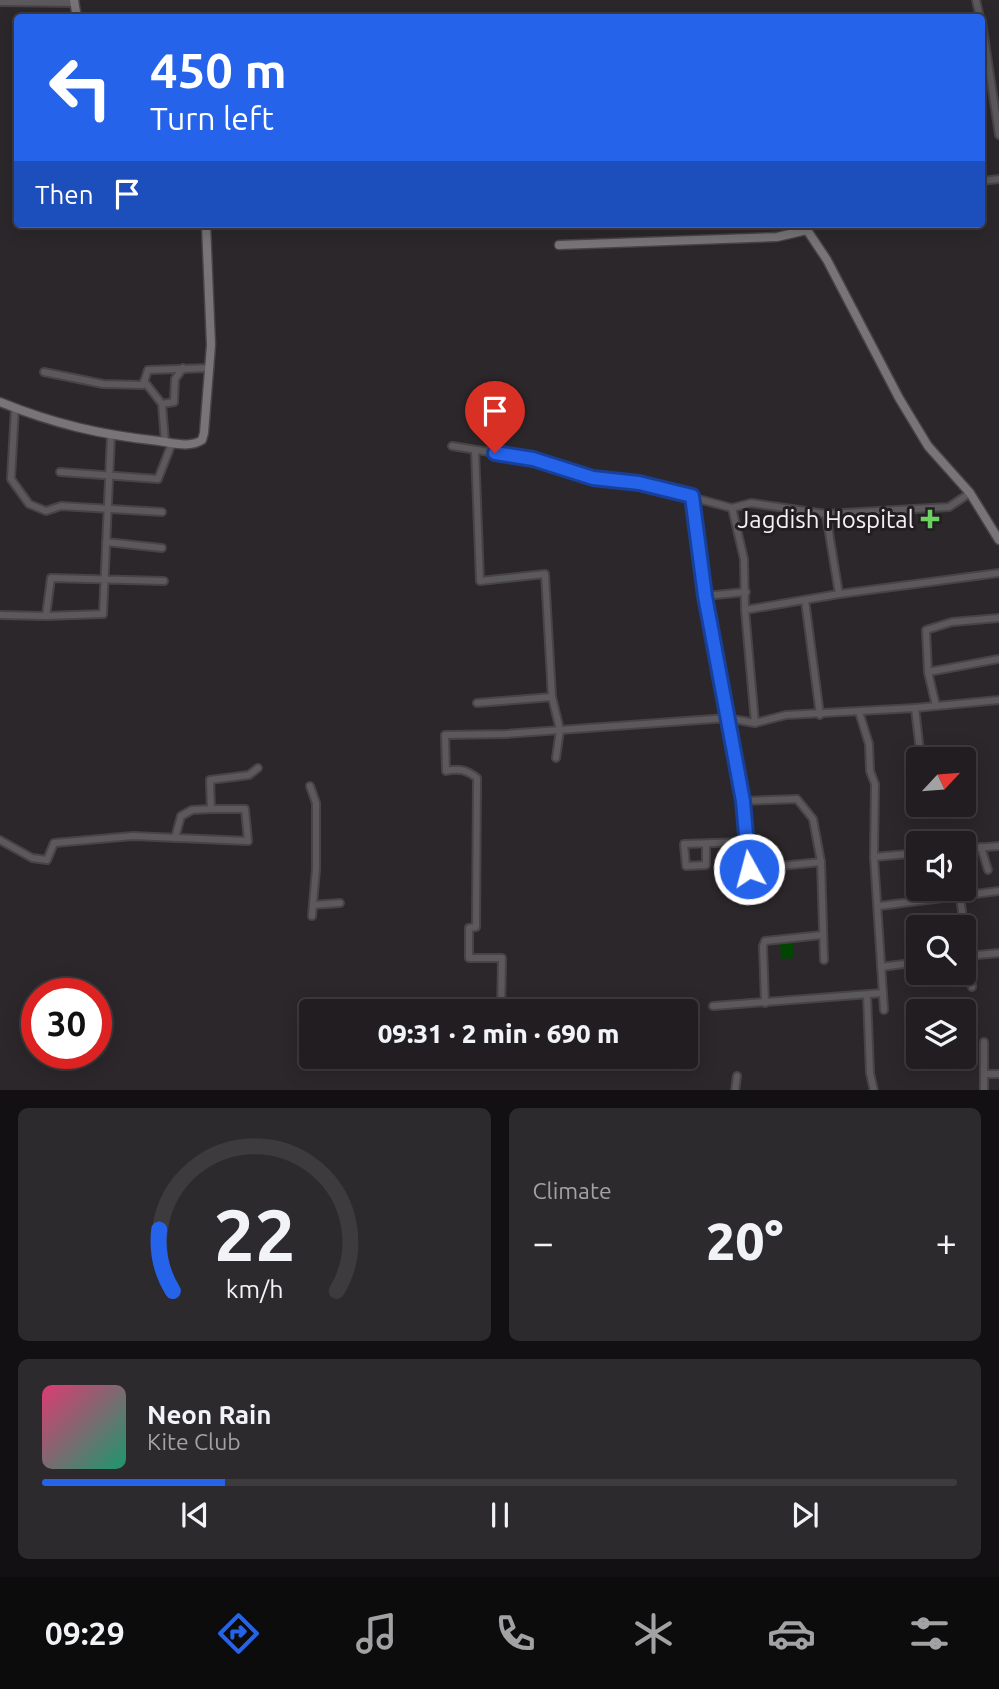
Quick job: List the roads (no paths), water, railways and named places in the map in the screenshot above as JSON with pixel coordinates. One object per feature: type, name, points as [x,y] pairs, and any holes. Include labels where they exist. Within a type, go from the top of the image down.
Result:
[{"type":"street","points":[[0,2],[75,2]]},
{"type":"street","points":[[985,46],[999,135]]},
{"type":"street","points":[[0,402],[60,425],[111,436],[186,444],[202,440],[211,345],[206,228]]},
{"type":"street","points":[[559,245],[777,237],[806,228]]},
{"type":"street","points":[[810,228],[928,446],[970,493],[999,541]]},
{"type":"street","points":[[162,404],[174,402],[175,379],[183,368]]},
{"type":"street","points":[[44,372],[103,384],[144,385],[148,370],[210,368]]},
{"type":"street","points":[[60,472],[158,479],[168,442],[162,404],[144,381]]},
{"type":"street","points":[[15,408],[11,479],[29,504],[46,512],[61,506],[162,512]]},
{"type":"street","points":[[0,615],[103,614],[111,436]]},
{"type":"street","points":[[452,446],[533,459],[593,478],[639,483],[732,508],[751,503],[825,514],[949,507],[970,493]]},
{"type":"street","points":[[475,450],[480,581],[545,574],[552,696],[560,730],[556,758]]},
{"type":"street","points":[[692,496],[705,596],[743,801],[749,869],[821,862]]},
{"type":"street","points":[[732,508],[744,559],[745,610],[755,723]]},
{"type":"street","points":[[825,514],[839,594]]},
{"type":"street","points":[[106,542],[162,548]]},
{"type":"street","points":[[745,610],[839,594],[999,573]]},
{"type":"street","points":[[46,616],[51,578],[164,581]]},
{"type":"street","points":[[705,596],[746,592]]},
{"type":"street","points":[[805,600],[820,715]]},
{"type":"street","points":[[936,706],[928,673],[926,630],[952,622],[999,618]]},
{"type":"street","points":[[928,673],[999,659]]},
{"type":"street","points":[[477,703],[552,696]]},
{"type":"street","points":[[501,999],[502,958],[469,958],[469,928],[477,927],[477,778],[468,771],[446,771],[446,735],[727,718],[755,723],[786,715],[820,715],[999,700]]},
{"type":"street","points":[[915,708],[920,747]]},
{"type":"street","points":[[859,712],[869,744],[870,771],[875,784],[874,857],[884,1010]]},
{"type":"street","points":[[211,809],[210,780],[249,775],[258,768]]},
{"type":"street","points":[[310,786],[316,803],[312,916]]},
{"type":"street","points":[[743,801],[797,799],[813,819],[821,862],[824,960]]},
{"type":"street","points":[[0,840],[32,858],[47,860],[54,843],[133,836],[248,842],[245,809],[192,810],[181,816],[175,838]]},
{"type":"street","points":[[706,844],[706,865],[687,866],[684,844],[745,842]]},
{"type":"street","points":[[976,848],[999,846]]},
{"type":"street","points":[[981,847],[988,870]]},
{"type":"street","points":[[874,857],[906,854]]},
{"type":"street","points":[[976,892],[999,891]]},
{"type":"street","points":[[879,906],[908,901]]},
{"type":"street","points":[[313,905],[340,903]]},
{"type":"street","points":[[765,1003],[765,941],[822,935]]},
{"type":"street","points":[[976,955],[999,953]]},
{"type":"street","points":[[881,967],[906,964]]},
{"type":"street","points":[[713,1006],[883,993]]},
{"type":"street","points":[[867,995],[870,1073],[874,1090]]},
{"type":"street","points":[[984,1042],[984,1090]]},
{"type":"street","points":[[984,1074],[999,1074]]},
{"type":"street","points":[[735,1090],[737,1076]]},
{"type":"place","name":"Jagdish Hospital","points":[[930,519]]}]
